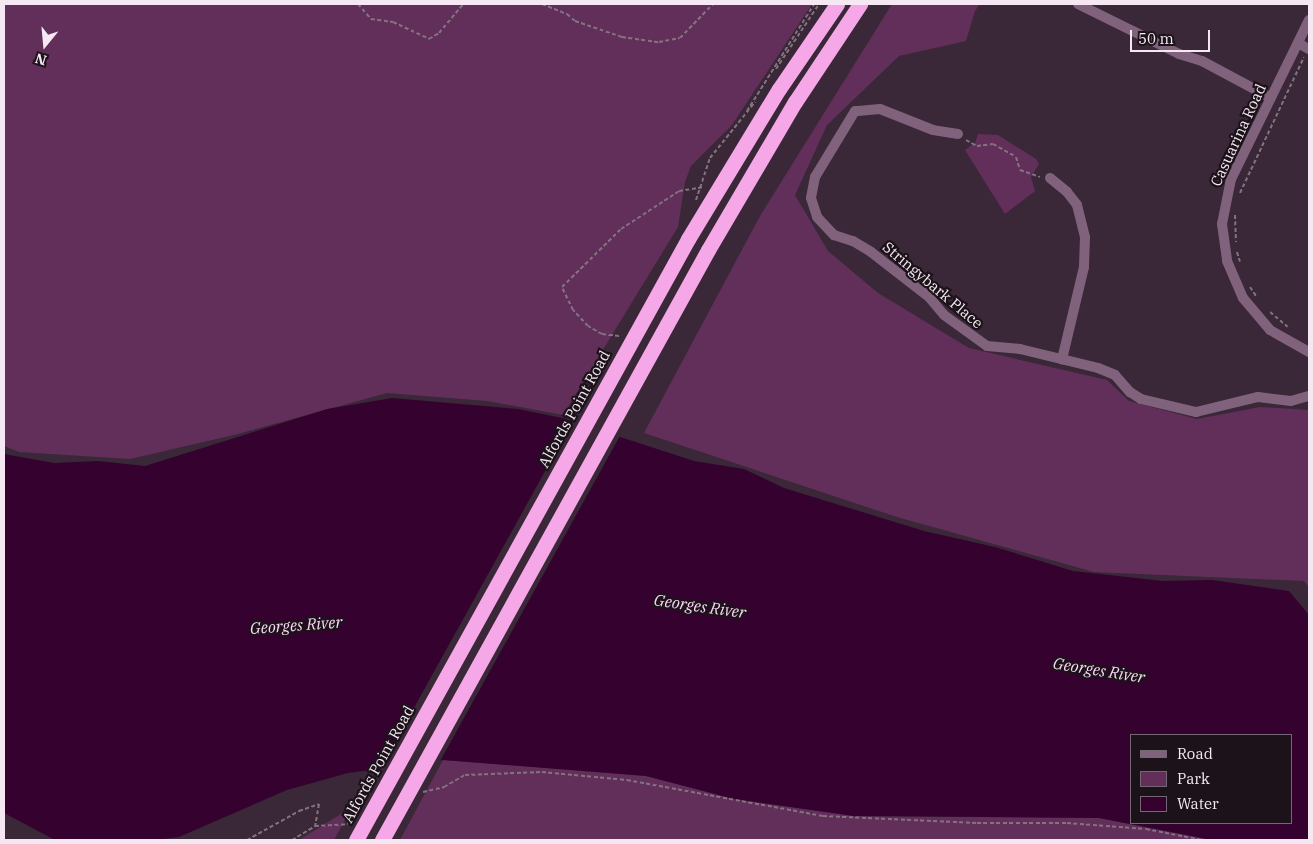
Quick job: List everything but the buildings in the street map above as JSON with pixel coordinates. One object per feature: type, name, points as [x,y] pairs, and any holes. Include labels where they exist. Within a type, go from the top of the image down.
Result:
[{"type":"highway","name":"Alfords Point Road","points":[[356,840],[688,239],[779,89],[837,4]]},
{"type":"highway","points":[[382,840],[708,250],[794,102],[860,4]]},
{"type":"street","points":[[1078,4],[1179,54],[1202,61],[1271,98]]},
{"type":"street","name":"Casuarina Road","points":[[1309,20],[1228,190],[1222,224],[1224,248],[1236,286],[1250,309],[1281,338],[1309,352]]},
{"type":"street","points":[[1298,43],[1309,49]]},
{"type":"street","name":"Stringybark Place","points":[[958,134],[933,130],[880,109],[855,111],[815,177],[811,198],[816,217],[828,231],[857,243],[922,291],[944,315],[981,343],[998,349],[1020,349],[1110,372],[1130,392],[1141,398],[1196,412],[1264,396],[1292,402],[1309,396]]},
{"type":"street","points":[[1050,178],[1067,192],[1077,206],[1085,237],[1084,267],[1062,359]]},
{"type":"path","points":[[358,4],[371,19],[393,22],[429,39],[439,33],[463,4]]},
{"type":"path","points":[[542,4],[567,14],[575,21],[622,37],[659,42],[680,38],[713,4]]},
{"type":"path","points":[[743,120],[814,4]]},
{"type":"path","points":[[696,202],[710,158],[743,120],[819,4]]},
{"type":"path","points":[[1239,194],[1309,49]]},
{"type":"path","points":[[958,134],[977,146],[993,144],[1016,157],[1020,170],[1033,176],[1050,178]]},
{"type":"path","points":[[625,339],[602,334],[588,326],[573,310],[562,287],[621,229],[679,191],[701,185],[717,192]]},
{"type":"path","points":[[1236,212],[1236,242],[1242,268]]},
{"type":"path","points":[[1247,281],[1260,301]]},
{"type":"path","points":[[1266,309],[1294,331]]},
{"type":"path","points":[[417,793],[444,787],[465,775],[542,772],[627,780],[823,816],[1077,824],[1146,829],[1202,840]]},
{"type":"path","points":[[247,840],[299,812],[319,804],[315,826]]},
{"type":"path","points":[[292,840],[315,826],[348,824],[358,806],[363,804]]},
{"type":"green space","points":[[4,4],[812,4],[732,125],[691,166],[685,182],[678,227],[563,415],[487,401],[387,393],[238,434],[130,459],[19,452],[4,446]]},
{"type":"green space","points":[[892,4],[980,4],[975,11],[966,41],[899,56],[827,125],[795,195],[828,251],[878,293],[969,348],[1107,380],[1129,401],[1197,419],[1260,407],[1309,410],[1309,588],[1304,581],[1094,572],[897,517],[644,433],[760,216]]},
{"type":"green space","points":[[978,134],[998,135],[1036,159],[1039,164],[1031,177],[1035,191],[1005,214],[965,150],[975,143]]},
{"type":"green space","points":[[443,760],[646,776],[734,799],[854,816],[1099,818],[1212,840],[400,840]]},
{"type":"green space","points":[[352,807],[334,840],[299,840]]},
{"type":"water","name":"Georges River","points":[[392,398],[518,409],[562,418],[694,461],[744,469],[784,488],[924,531],[995,547],[1073,571],[1163,581],[1212,580],[1289,591],[1309,615],[1309,840],[1212,840],[1099,818],[854,816],[734,799],[646,776],[443,760],[348,773],[287,790],[179,837],[155,840],[55,840],[4,813],[4,454],[54,463],[98,461],[145,466],[327,409]]},
{"type":"pier","points":[[574,419],[621,434],[439,763],[379,771]]}]
